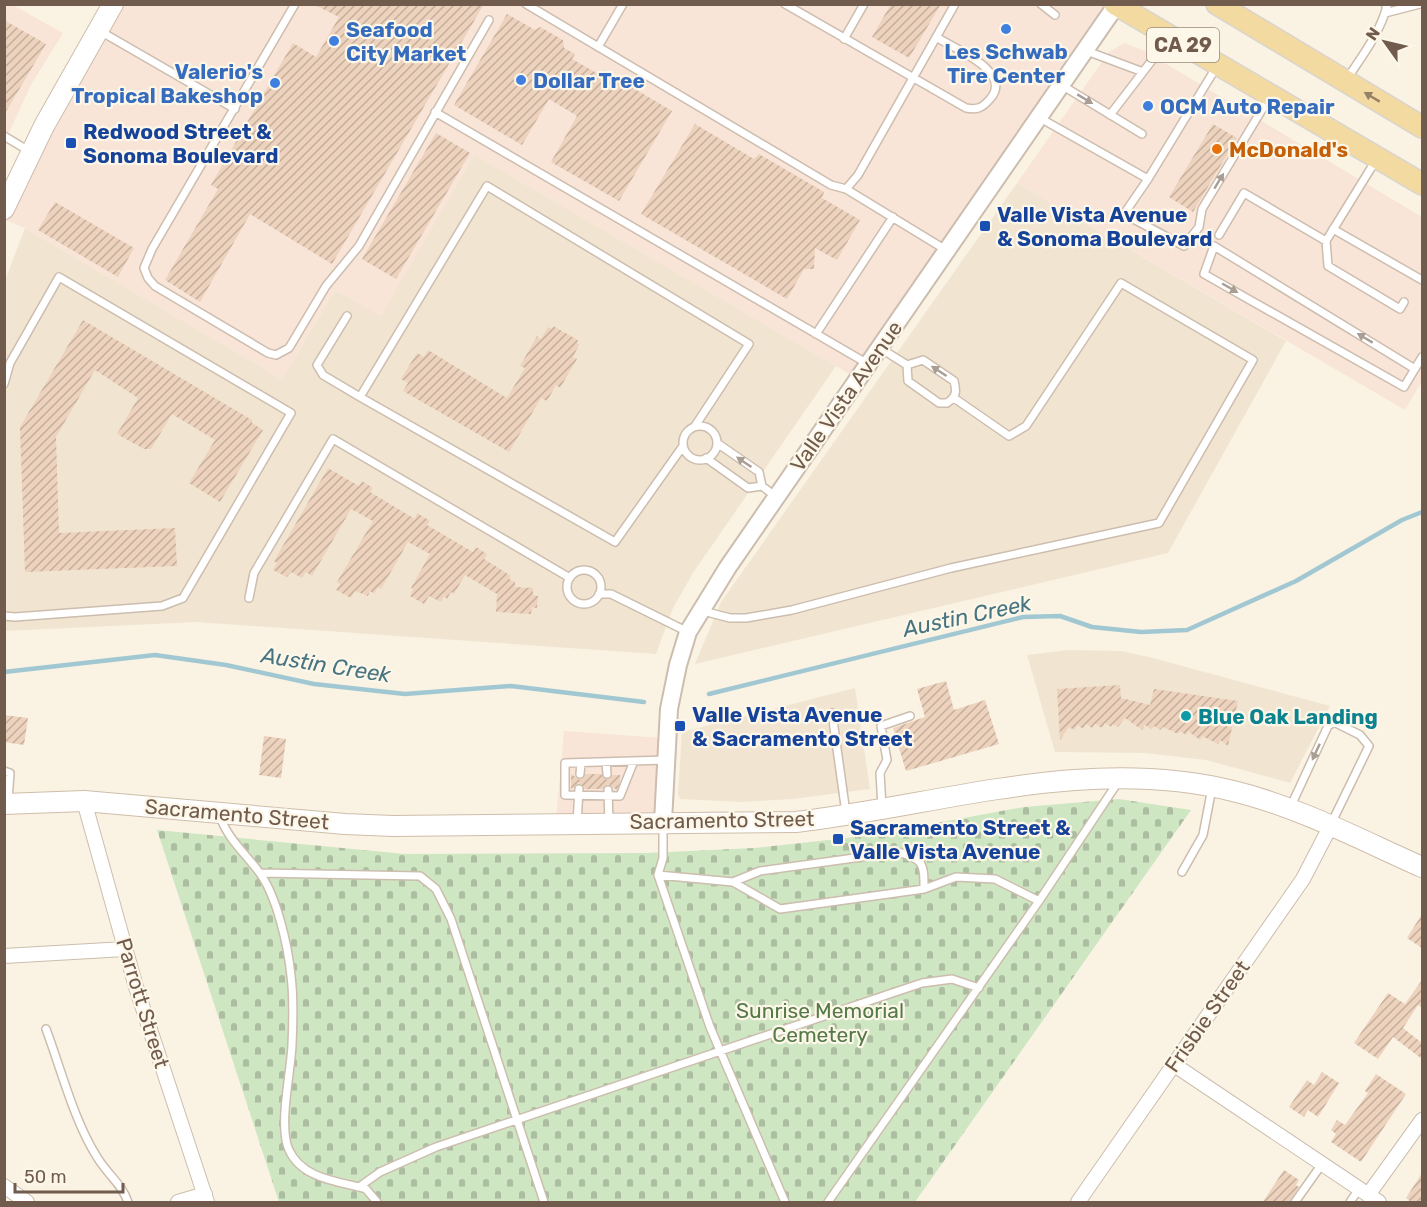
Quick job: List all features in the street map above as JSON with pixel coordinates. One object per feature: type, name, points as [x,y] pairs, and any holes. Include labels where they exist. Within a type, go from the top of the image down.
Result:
[{"type":"main road","points":[[4,209],[31,152],[113,4]]},
{"type":"main road","name":"CA 29","points":[[1116,5],[1422,184]]},
{"type":"main road","name":"CA 29","points":[[1230,10],[1422,127]]},
{"type":"main road","name":"Sacramento Street","points":[[6,804],[84,801],[219,814],[393,826],[796,822],[882,810],[998,787],[1043,782],[1120,779],[1232,791],[1289,809],[1422,867]]},
{"type":"street","name":"Valle Vista Avenue","points":[[663,822],[669,709],[688,632],[700,610],[1116,5]]},
{"type":"street","name":"Parrott Street","points":[[84,801],[125,949],[206,1198]]},
{"type":"street","name":"Frisbie Street","points":[[1078,1203],[1303,879],[1330,827]]},
{"type":"street","points":[[4,956],[125,949]]},
{"type":"street","points":[[1173,1064],[1369,1195],[1422,1120]]},
{"type":"street","points":[[4,1186],[27,1203]]},
{"type":"street","points":[[178,1203],[206,1198]]},
{"type":"lane","points":[[295,4],[152,249],[144,268],[155,286],[268,352],[276,354],[284,351],[293,342],[326,286],[359,246],[489,20]]},
{"type":"lane","points":[[526,4],[831,186],[846,189],[946,250]]},
{"type":"lane","points":[[598,47],[623,4]]},
{"type":"lane","points":[[785,4],[913,79],[966,108],[977,110],[994,94],[997,85],[993,74],[936,37]]},
{"type":"lane","points":[[844,39],[864,4]]},
{"type":"lane","points":[[846,189],[858,175],[955,4]]},
{"type":"lane","points":[[1041,4],[1055,15]]},
{"type":"lane","points":[[1346,81],[1385,13],[1387,6],[1385,4]]},
{"type":"lane","points":[[1385,13],[1420,4]]},
{"type":"lane","points":[[98,30],[235,109]]},
{"type":"lane","points":[[1110,114],[1170,37]]},
{"type":"lane","points":[[1084,50],[1143,72]]},
{"type":"lane","points":[[1218,65],[1124,214],[1184,246],[1199,227],[1202,209],[1270,96]]},
{"type":"lane","points":[[1060,84],[1142,134]]},
{"type":"lane","points":[[435,112],[868,364]]},
{"type":"lane","points":[[1038,116],[1148,179]]},
{"type":"lane","points":[[4,136],[31,152]]},
{"type":"lane","points":[[1377,157],[1326,241],[1328,266],[1400,309],[1404,302]]},
{"type":"lane","points":[[347,316],[317,365],[323,375],[360,397],[615,542],[683,446],[687,431],[695,426],[749,344],[487,186],[360,397]]},
{"type":"lane","points":[[1219,235],[1244,193],[1326,241]]},
{"type":"lane","points":[[816,333],[893,217]]},
{"type":"lane","points":[[1333,229],[1420,280],[1414,287]]},
{"type":"lane","points":[[1415,369],[1215,246],[1204,274],[1404,387],[1415,369],[1422,357]]},
{"type":"lane","points":[[4,384],[10,363],[59,278],[291,412],[183,598],[162,606],[15,618],[4,616]]},
{"type":"lane","points":[[700,610],[730,618],[792,610],[951,568],[1159,523],[1252,360],[1121,283],[1026,426],[1010,436],[954,398]]},
{"type":"lane","points":[[880,347],[907,365]]},
{"type":"lane","points":[[922,360],[954,381],[956,390],[954,398],[947,403],[939,403],[908,381],[907,365],[922,360]]},
{"type":"lane","points":[[695,426],[711,429],[717,443],[759,472],[762,486]]},
{"type":"lane","points":[[249,598],[254,573],[333,439],[570,578]]},
{"type":"lane","points":[[683,446],[691,458],[706,458],[714,453],[717,443]]},
{"type":"lane","points":[[706,458],[748,488],[762,486],[777,496]]},
{"type":"lane","points":[[599,594],[600,583],[590,571],[580,570],[570,578],[568,592],[574,601],[585,603],[599,594],[610,594],[688,632]]},
{"type":"lane","points":[[832,713],[846,816]]},
{"type":"lane","points":[[882,810],[880,773],[887,760],[881,726],[910,716]]},
{"type":"lane","points":[[1289,809],[1328,726],[1334,722],[1360,735],[1369,746],[1330,827]]},
{"type":"lane","points":[[634,761],[620,796],[608,792],[579,792],[565,795],[565,763],[666,760]]},
{"type":"lane","points":[[606,762],[607,774]]},
{"type":"lane","points":[[580,774],[581,763]]},
{"type":"lane","points":[[4,771],[10,773],[6,804]]},
{"type":"lane","points":[[828,1203],[1039,902],[1120,779]]},
{"type":"lane","points":[[1182,872],[1203,835],[1212,788]]},
{"type":"lane","points":[[577,823],[579,792]]},
{"type":"lane","points":[[608,792],[609,823]]},
{"type":"lane","points":[[219,814],[233,841],[261,873],[282,927],[291,977],[292,1046],[285,1118],[288,1149],[302,1167],[323,1179],[366,1189],[377,1203]]},
{"type":"lane","points":[[663,822],[663,858],[658,875],[721,1052],[784,1203]]},
{"type":"lane","points":[[733,882],[760,872],[898,852],[916,857],[924,868],[924,889]]},
{"type":"lane","points":[[261,873],[420,876],[436,889],[451,919],[519,1120],[544,1203]]},
{"type":"lane","points":[[658,875],[733,882],[780,909],[924,889],[956,877],[995,879],[1039,902]]},
{"type":"lane","points":[[359,1186],[380,1172],[436,1147],[922,983],[952,979],[979,988]]},
{"type":"lane","points":[[46,1029],[85,1134],[97,1158],[124,1190],[128,1203]]},
{"type":"lane","points":[[1295,1203],[1322,1164]]},
{"type":"lane","points":[[1350,1203],[1369,1195]]},
{"type":"shaded area","points":[[1115,4],[858,379],[474,154],[381,316],[335,290],[282,379],[25,228],[5,220],[4,209],[113,5]]},
{"type":"shaded area","points":[[5,5],[13,5],[63,33],[31,85],[5,141]]},
{"type":"shaded area","points":[[1124,43],[1143,50],[1422,217],[1422,381],[1405,410],[1017,183],[1109,52]]},
{"type":"shaded area","points":[[474,154],[836,366],[693,573],[673,608],[656,654],[196,622],[5,631],[4,283],[25,228],[282,379],[335,290],[381,315]]},
{"type":"shaded area","points":[[1017,183],[1286,341],[1168,553],[695,664],[721,602]]},
{"type":"shaded area","points":[[1068,650],[1121,651],[1330,706],[1290,783],[1206,760],[1145,753],[1055,752],[1027,655]]},
{"type":"shaded area","points":[[855,688],[870,789],[793,799],[741,802],[680,799],[678,794],[682,732]]},
{"type":"shaded area","points":[[564,731],[662,738],[654,819],[556,819]]},
{"type":"green space","name":"Sunrise Memorial Cemetery","points":[[1119,799],[1191,810],[915,1202],[279,1202],[157,830],[405,854],[645,853],[755,848],[865,836],[1024,807]]},
{"type":"building","points":[[313,4],[484,4],[332,264],[250,214],[200,302],[165,280],[218,189],[211,185],[293,43],[316,57],[339,17]]},
{"type":"building","points":[[891,4],[941,4],[909,58],[872,37]]},
{"type":"building","points":[[507,14],[535,30],[540,27],[563,40],[564,48],[575,54],[572,59],[600,75],[603,70],[672,111],[619,201],[551,162],[577,116],[549,99],[522,145],[454,105]]},
{"type":"building","points":[[4,20],[46,44],[4,115]]},
{"type":"building","points":[[695,124],[754,159],[759,154],[824,192],[822,198],[860,220],[837,260],[815,248],[814,269],[804,269],[787,299],[641,214]]},
{"type":"building","points":[[1213,124],[1237,138],[1193,212],[1169,197]]},
{"type":"building","points":[[436,133],[470,153],[396,279],[362,259]]},
{"type":"building","points":[[55,202],[134,248],[118,277],[38,230]]},
{"type":"building","points":[[83,320],[252,420],[252,423],[263,430],[220,502],[189,483],[215,440],[172,414],[151,449],[144,449],[117,434],[138,398],[95,370],[56,437],[59,533],[175,528],[177,566],[25,572],[20,427]]},
{"type":"building","points":[[553,326],[578,340],[579,345],[573,357],[577,359],[560,388],[556,385],[547,401],[541,398],[509,452],[403,391],[408,383],[401,379],[417,353],[424,357],[428,350],[507,398],[525,368],[520,366],[537,336],[541,339],[548,327],[552,329]]},
{"type":"building","points":[[328,468],[359,486],[362,481],[373,488],[370,492],[415,519],[417,513],[430,521],[427,525],[473,552],[476,547],[487,554],[484,559],[511,576],[509,579],[515,582],[515,587],[533,588],[533,595],[538,596],[537,608],[532,607],[531,614],[496,612],[497,594],[465,575],[454,594],[451,592],[447,599],[444,596],[441,602],[429,596],[424,604],[410,596],[413,589],[411,588],[430,554],[408,542],[381,589],[378,587],[374,594],[370,591],[368,596],[355,591],[351,598],[336,590],[340,584],[337,582],[373,521],[351,509],[312,576],[306,572],[302,578],[291,572],[287,577],[273,570],[277,563],[274,561]]},
{"type":"building","points":[[946,681],[954,710],[985,700],[999,744],[906,771],[893,728],[925,717],[917,689]]},
{"type":"building","name":"Blue Oak Landing","points":[[1120,685],[1121,698],[1150,705],[1154,689],[1238,701],[1228,746],[1220,740],[1218,744],[1202,736],[1200,740],[1188,731],[1186,735],[1180,731],[1178,734],[1163,727],[1160,730],[1154,726],[1151,729],[1145,725],[1142,730],[1125,718],[1118,727],[1113,724],[1111,727],[1105,723],[1102,728],[1095,724],[1092,728],[1086,724],[1083,729],[1078,725],[1074,730],[1069,727],[1060,740],[1057,689]]},
{"type":"building","points":[[4,715],[28,718],[24,745],[4,742]]},
{"type":"building","points":[[264,736],[286,739],[281,778],[259,775]]},
{"type":"building","points":[[571,774],[580,780],[586,774],[601,774],[607,780],[613,775],[620,775],[620,782],[617,790],[608,784],[602,789],[585,789],[579,783],[571,789]]},
{"type":"building","points":[[1422,914],[1422,948],[1407,938]]},
{"type":"building","points":[[1422,980],[1422,1008],[1418,1005],[1403,1028],[1422,1043],[1422,1059],[1393,1037],[1378,1059],[1354,1043],[1388,993],[1405,1004]]},
{"type":"building","points":[[1322,1072],[1339,1083],[1318,1117],[1308,1110],[1304,1117],[1289,1107],[1307,1080],[1314,1085]]},
{"type":"building","points":[[1376,1074],[1406,1094],[1361,1162],[1331,1142],[1336,1134],[1331,1130],[1337,1120],[1345,1125],[1368,1093],[1365,1091]]},
{"type":"building","points":[[1284,1170],[1299,1180],[1296,1185],[1299,1187],[1289,1203],[1262,1203]]},
{"type":"building","points":[[1422,1173],[1422,1203],[1412,1203],[1406,1198]]},
{"type":"waterway","name":"Austin Creek","points":[[709,694],[1023,617],[1060,616],[1092,627],[1141,632],[1187,630],[1296,581],[1402,520],[1422,512]]},
{"type":"waterway","name":"Austin Creek","points":[[4,672],[155,655],[226,665],[314,684],[405,694],[511,686],[644,702]]},
{"type":"place","name":"Les Schwab Tire Center","points":[[1006,29]]},
{"type":"place","name":"Seafood City Market","points":[[334,41]]},
{"type":"place","name":"Dollar Tree","points":[[521,80]]},
{"type":"place","name":"Valerio's Tropical Bakeshop","points":[[275,83]]},
{"type":"place","name":"OCM Auto Repair","points":[[1148,106]]},
{"type":"place","name":"Redwood Street & Sonoma Boulevard","points":[[71,143]]},
{"type":"place","name":"McDonald's","points":[[1217,149]]},
{"type":"place","name":"Valle Vista Avenue & Sonoma Boulevard","points":[[985,226]]},
{"type":"place","name":"Blue Oak Landing","points":[[1186,716]]},
{"type":"place","name":"Valle Vista Avenue & Sacramento Street","points":[[680,726]]},
{"type":"place","name":"Sacramento Street & Valle Vista Avenue","points":[[838,839]]}]
